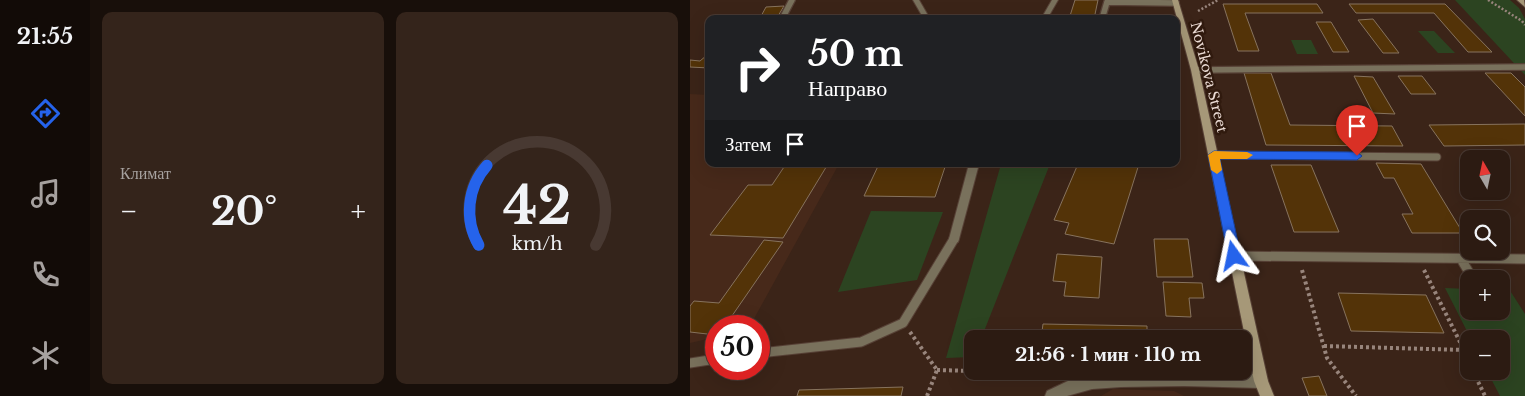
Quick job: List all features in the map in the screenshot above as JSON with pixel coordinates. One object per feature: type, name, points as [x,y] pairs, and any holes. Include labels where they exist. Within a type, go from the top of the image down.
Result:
[{"type":"main road","points":[[1520,0],[1525,5]]},
{"type":"main road","name":"Novikova Street","points":[[1175,2],[1179,15]]},
{"type":"main road","name":"Novikova Street","points":[[1180,19],[1195,70],[1261,381],[1267,396]]},
{"type":"street","points":[[916,0],[925,15]]},
{"type":"street","points":[[1046,15],[1055,0]]},
{"type":"street","points":[[954,240],[973,167]]},
{"type":"street","points":[[1052,396],[1089,383],[1142,379],[1261,381]]},
{"type":"lane","points":[[784,15],[792,0]]},
{"type":"lane","points":[[1103,15],[1107,2],[1175,2]]},
{"type":"lane","points":[[1195,70],[1525,67]]},
{"type":"lane","points":[[1214,155],[1437,157]]},
{"type":"lane","points":[[770,352],[861,342],[903,323],[954,240]]},
{"type":"lane","points":[[1234,256],[1460,259]]},
{"type":"lane","points":[[1510,259],[1525,259]]},
{"type":"lane","points":[[690,363],[705,361]]},
{"type":"path","points":[[1198,11],[1218,0]]},
{"type":"path","points":[[1488,0],[1522,21],[1525,25]]},
{"type":"path","points":[[1298,257],[1327,358],[1356,396]]},
{"type":"path","points":[[1419,258],[1460,342]]},
{"type":"path","points":[[903,323],[937,370]]},
{"type":"path","points":[[1324,346],[1460,350]]},
{"type":"path","points":[[937,370],[964,371]]},
{"type":"path","points":[[927,396],[937,370]]},
{"type":"path","points":[[1478,380],[1485,396]]},
{"type":"shaded area","points":[[690,94],[705,95],[705,167],[837,167],[756,315],[705,315],[705,340],[690,343]]},
{"type":"shaded area","points":[[1113,389],[1174,391],[1184,396],[1101,396]]},
{"type":"green space","points":[[1455,0],[1510,0],[1519,8],[1525,19],[1525,75]]},
{"type":"green space","points":[[1418,31],[1434,31],[1455,53],[1438,53]]},
{"type":"green space","points":[[1291,40],[1311,40],[1318,54],[1297,54]]},
{"type":"green space","points":[[1000,167],[1049,167],[985,330],[964,330],[964,357],[946,358]]},
{"type":"green space","points":[[871,211],[943,212],[917,280],[838,292]]},
{"type":"green space","points":[[1445,288],[1460,289],[1460,317]]},
{"type":"green space","points":[[1510,291],[1525,314],[1525,396],[1500,396],[1492,380],[1510,380],[1510,330],[1466,330],[1461,320],[1510,320]]},
{"type":"building","points":[[1075,0],[1098,0],[1095,15],[1070,15]]},
{"type":"building","points":[[1223,4],[1317,4],[1323,13],[1245,13],[1259,51],[1238,51]]},
{"type":"building","points":[[1349,4],[1445,4],[1492,52],[1468,52],[1434,13],[1356,13]]},
{"type":"building","points":[[784,6],[779,15],[762,15],[766,7]]},
{"type":"building","points":[[1373,19],[1399,53],[1383,53],[1358,20]]},
{"type":"building","points":[[1316,22],[1331,22],[1349,52],[1333,52]]},
{"type":"building","points":[[705,57],[705,68],[690,67],[690,60],[700,61]]},
{"type":"building","points":[[1244,73],[1271,73],[1290,125],[1392,126],[1403,146],[1266,145]]},
{"type":"building","points":[[1485,73],[1511,73],[1525,87],[1525,116]]},
{"type":"building","points":[[1354,76],[1373,77],[1395,114],[1373,113]]},
{"type":"building","points":[[1398,76],[1422,76],[1436,94],[1411,94]]},
{"type":"building","points":[[1525,124],[1525,145],[1444,146],[1429,125]]},
{"type":"building","points":[[1376,163],[1421,164],[1460,228],[1460,233],[1412,233],[1402,214],[1413,214],[1394,178],[1384,178]]},
{"type":"building","points":[[1271,165],[1311,165],[1339,232],[1294,232]]},
{"type":"building","points":[[784,167],[826,167],[783,238],[710,235],[748,185],[772,185]]},
{"type":"building","points":[[878,167],[945,167],[935,197],[864,196]]},
{"type":"building","points":[[1077,167],[1138,167],[1114,244],[1065,234],[1069,223],[1054,220]]},
{"type":"building","points":[[1154,239],[1188,239],[1193,277],[1157,277]]},
{"type":"building","points":[[764,240],[783,242],[733,315],[705,315],[705,334],[690,332],[690,306],[694,301],[719,303]]},
{"type":"building","points":[[1057,254],[1102,257],[1099,298],[1064,296],[1066,282],[1053,281]]},
{"type":"building","points":[[1163,282],[1202,283],[1204,298],[1189,298],[1191,317],[1166,316]]},
{"type":"building","points":[[1338,293],[1426,295],[1444,333],[1351,331]]},
{"type":"building","points":[[1043,324],[1147,326],[1147,330],[1042,330]]},
{"type":"building","points":[[1319,376],[1327,396],[1309,396],[1302,378]]},
{"type":"building","points":[[903,387],[901,396],[797,396],[799,390]]},
{"type":"slow traffic","points":[[1217,170],[1214,155],[1247,155]]},
{"type":"route","points":[[1234,256],[1214,155],[1357,156]]}]
